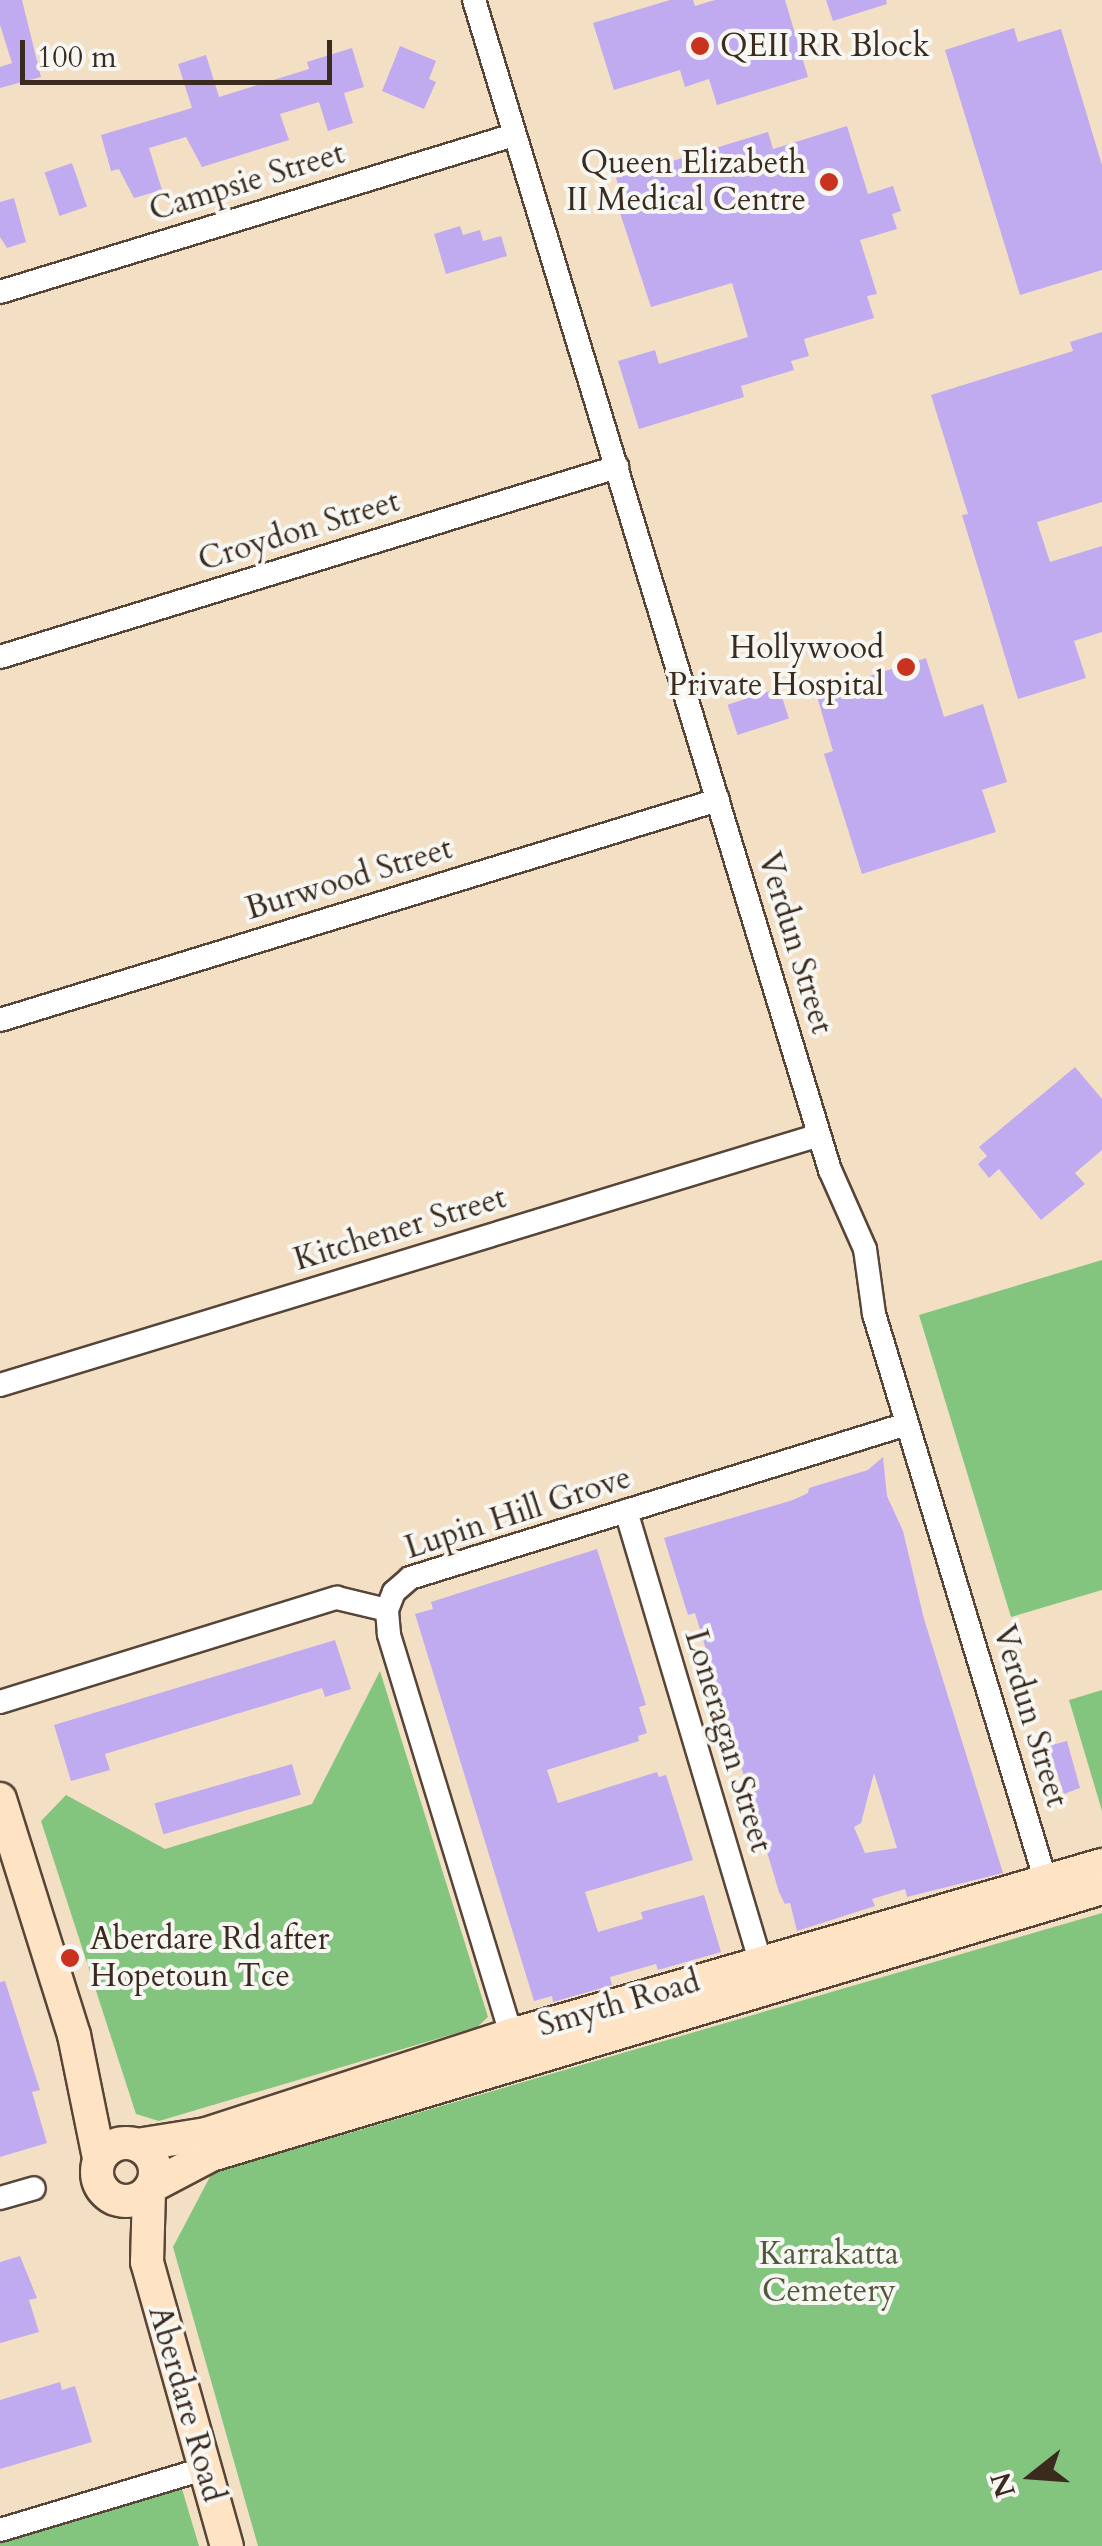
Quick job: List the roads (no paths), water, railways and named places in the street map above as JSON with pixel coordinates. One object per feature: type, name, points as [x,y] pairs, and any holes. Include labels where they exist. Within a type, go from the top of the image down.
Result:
[{"type":"main road","points":[[0,1799],[74,2035],[99,2158],[99,2185],[112,2198],[128,2202],[150,2188],[155,2166],[135,2144],[74,2035]]},
{"type":"main road","name":"Smyth Road","points":[[135,2144],[206,2134],[516,2050],[1049,1892],[1102,1865]]},
{"type":"main road","name":"Smyth Road","points":[[1049,1892],[1102,1888]]},
{"type":"main road","name":"Smyth Road","points":[[150,2188],[211,2155],[516,2050]]},
{"type":"main road","points":[[99,2158],[110,2147],[135,2144]]},
{"type":"main road","name":"Aberdare Road","points":[[147,2262],[150,2188]]},
{"type":"main road","name":"Aberdare Road","points":[[112,2198],[147,2262],[227,2546]]},
{"type":"street","name":"Verdun Street","points":[[474,0],[819,1136],[836,1188],[866,1250],[874,1314],[1049,1892]]},
{"type":"street","name":"Campsie Street","points":[[0,292],[514,134]]},
{"type":"street","name":"Croydon Street","points":[[0,657],[617,467]]},
{"type":"street","name":"Burwood Street","points":[[0,1020],[718,800]]},
{"type":"street","name":"Kitchener Street","points":[[0,1385],[819,1136]]},
{"type":"street","name":"Lupin Hill Grove","points":[[387,1610],[394,1592],[410,1578],[908,1424]]},
{"type":"street","name":"Loneragan Street","points":[[626,1511],[765,1976]]},
{"type":"street","points":[[0,1702],[337,1598],[387,1610],[389,1634],[516,2050]]},
{"type":"street","points":[[0,2198],[34,2188]]},
{"type":"street","points":[[0,2530],[204,2470]]},
{"type":"place","name":"QEII RR Block","points":[[700,46]]},
{"type":"place","name":"Queen Elizabeth II Medical Centre","points":[[829,182]]},
{"type":"place","name":"Hollywood Private Hospital","points":[[906,667]]},
{"type":"place","name":"Aberdare Rd after Hopetoun Tce","points":[[70,1958]]},
{"type":"park label","name":"Karrakatta Cemetery","points":[[829,2274]]}]
